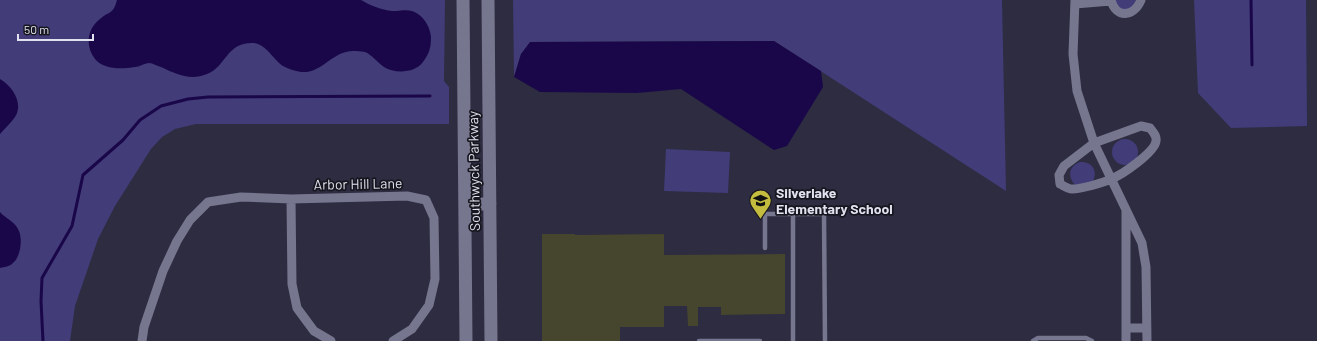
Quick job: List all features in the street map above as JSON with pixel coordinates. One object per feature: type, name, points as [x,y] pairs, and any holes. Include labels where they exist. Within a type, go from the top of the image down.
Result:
[{"type":"street","name":"Southwyck Parkway","points":[[462,0],[466,341]]},
{"type":"street","name":"Southwyck Parkway","points":[[488,0],[491,341]]},
{"type":"street","points":[[1141,0],[1138,7],[1133,12],[1126,14],[1113,8],[1111,0],[1075,2],[1073,54],[1077,91],[1094,143],[1142,243],[1146,267],[1147,341]]},
{"type":"street","points":[[1141,126],[1150,128],[1155,134],[1156,141],[1154,147],[1147,154],[1127,170],[1112,179],[1081,188],[1070,189],[1060,184],[1059,176],[1064,166],[1094,143],[1141,126]]},
{"type":"street","name":"Arbor Hill Lane","points":[[142,341],[144,327],[163,270],[177,241],[190,220],[208,202],[241,197],[292,199],[407,196],[426,200],[434,218],[434,279],[429,305],[412,329],[393,341]]},
{"type":"street","points":[[292,199],[292,284],[297,308],[314,331],[331,341]]},
{"type":"street","points":[[465,204],[490,204]]},
{"type":"street","points":[[1126,207],[1126,341]]},
{"type":"street","points":[[1126,328],[1147,328]]},
{"type":"lane","points":[[765,248],[765,214],[824,214],[825,341]]},
{"type":"lane","points":[[793,214],[793,341]]},
{"type":"lane","points":[[1033,341],[1038,338],[1086,338],[1092,341]]},
{"type":"lane","points":[[699,341],[760,341]]},
{"type":"shaded area","points":[[0,0],[445,0],[444,81],[449,87],[449,124],[196,124],[175,129],[162,137],[151,149],[115,206],[98,239],[75,306],[70,341],[0,341]]},
{"type":"shaded area","points":[[117,0],[361,0],[384,10],[409,10],[415,12],[429,27],[431,44],[427,56],[423,62],[415,68],[405,71],[394,71],[384,67],[365,52],[353,51],[346,52],[333,58],[315,70],[299,72],[283,66],[261,46],[252,43],[243,44],[237,47],[231,51],[213,71],[201,76],[183,76],[150,63],[137,67],[114,68],[103,65],[95,59],[90,49],[89,38],[92,28],[114,8]]},
{"type":"shaded area","points":[[513,0],[1002,0],[1006,191],[774,41],[531,42],[521,54],[514,77]]},
{"type":"shaded area","points":[[1111,0],[1136,0],[1132,7],[1124,11]]},
{"type":"shaded area","points":[[1194,0],[1306,0],[1307,126],[1231,128],[1198,93]]},
{"type":"shaded area","points":[[774,41],[821,71],[823,87],[787,146],[774,150],[681,89],[637,93],[540,92],[514,77],[521,54],[530,42]]},
{"type":"shaded area","points":[[0,79],[12,90],[18,106],[15,117],[0,134]]},
{"type":"shaded area","points":[[1125,139],[1134,143],[1138,152],[1134,161],[1125,165],[1116,161],[1112,152],[1116,143]]},
{"type":"shaded area","points":[[666,149],[730,152],[728,193],[664,191]]},
{"type":"shaded area","points":[[1080,162],[1089,164],[1094,169],[1095,176],[1091,184],[1075,185],[1072,182],[1070,175],[1071,169]]},
{"type":"shaded area","points":[[0,212],[16,226],[20,232],[21,241],[20,251],[14,262],[0,268]]},
{"type":"building","name":"Silverlake Elementary School","points":[[542,234],[664,234],[664,255],[785,254],[785,314],[721,315],[721,307],[698,307],[698,326],[688,326],[687,306],[664,306],[664,327],[620,327],[620,341],[542,341]]},
{"type":"waterway","points":[[1251,0],[1252,65]]},
{"type":"waterway","points":[[43,341],[41,301],[42,278],[72,226],[83,175],[123,140],[140,120],[161,106],[188,99],[208,97],[430,96]]},
{"type":"place","name":"Silverlake Elementary School","points":[[760,220]]}]
